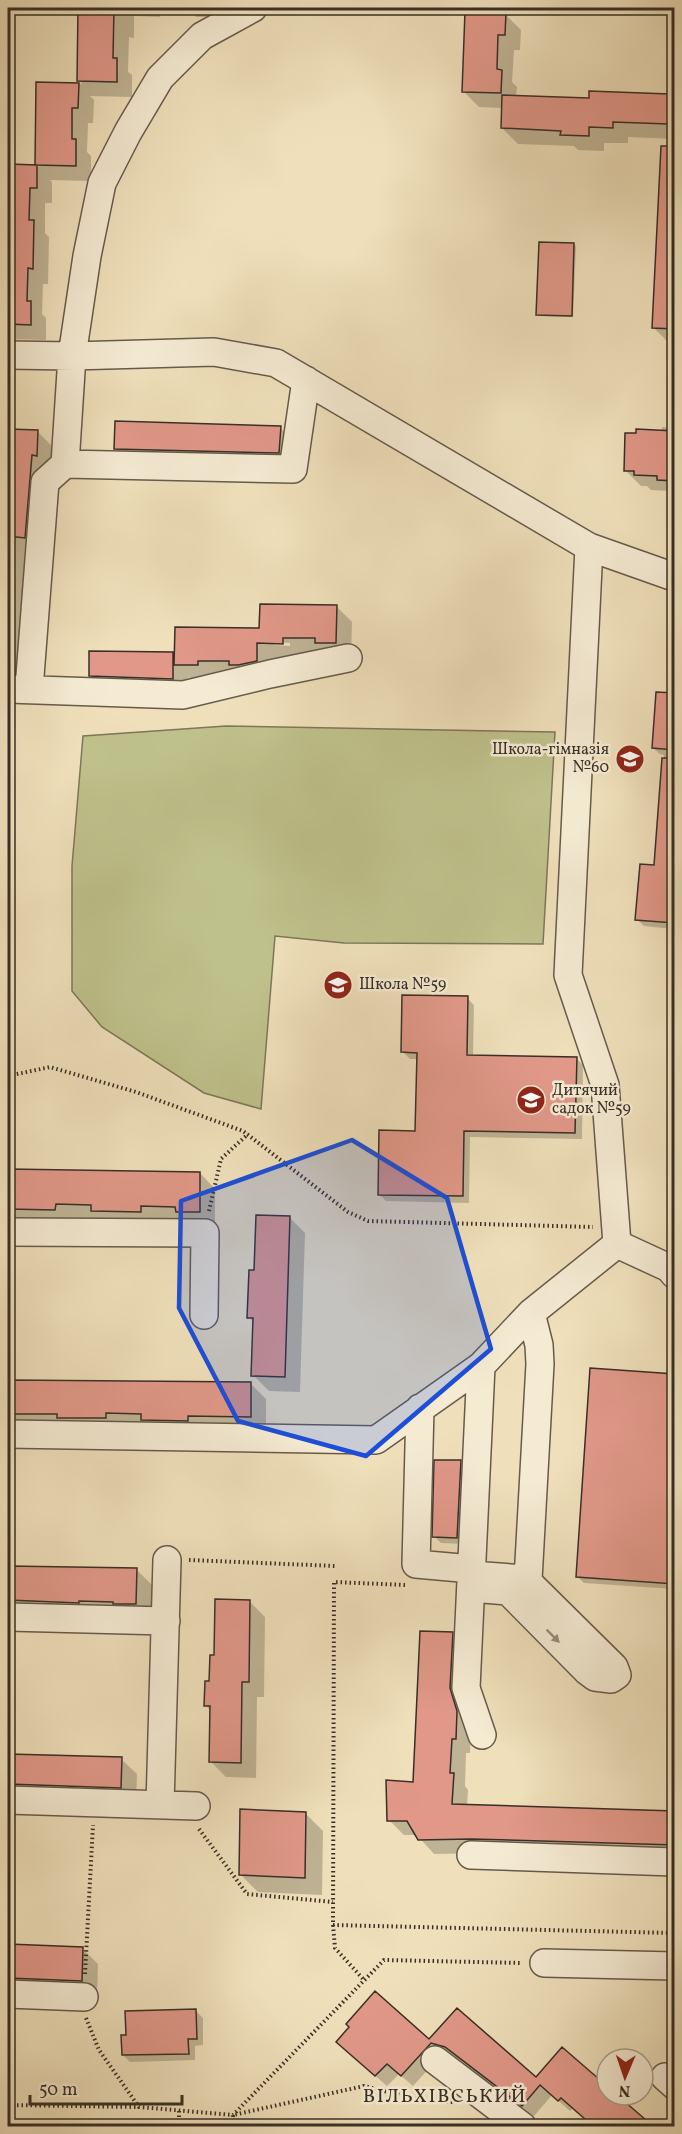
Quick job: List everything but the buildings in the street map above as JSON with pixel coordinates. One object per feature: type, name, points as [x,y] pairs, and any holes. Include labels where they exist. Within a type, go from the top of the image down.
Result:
[{"type":"lane","points":[[65,464],[72,356],[87,256],[102,183],[128,132],[160,78],[202,36],[253,8]]},
{"type":"lane","points":[[8,355],[72,356],[214,352],[276,363],[589,547],[675,577]]},
{"type":"lane","points":[[306,380],[293,470],[65,464],[45,482],[18,689],[183,694],[348,658]]},
{"type":"lane","points":[[589,547],[568,975],[605,1084],[617,1244]]},
{"type":"lane","points":[[8,1232],[205,1233],[204,1315]]},
{"type":"lane","points":[[617,1244],[669,1268],[675,1275]]},
{"type":"lane","points":[[8,1434],[376,1440],[481,1366],[540,1305],[617,1244]]},
{"type":"lane","points":[[420,1408],[416,1564],[472,1578],[508,1591],[532,1595],[540,1305]]},
{"type":"lane","points":[[481,1366],[466,1688],[482,1735]]},
{"type":"lane","points":[[8,1800],[180,1806],[166,1621],[167,1560]]},
{"type":"lane","points":[[8,1617],[166,1621]]},
{"type":"lane","points":[[471,1854],[675,1862]]},
{"type":"lane","points":[[544,1963],[675,1966]]},
{"type":"lane","points":[[8,1994],[84,1997]]},
{"type":"lane","points":[[435,2060],[522,2127]]},
{"type":"path","points":[[8,1076],[50,1066],[136,1092],[248,1134],[348,1212],[368,1221],[597,1227],[617,1244]]},
{"type":"path","points":[[205,1233],[221,1159],[248,1134]]},
{"type":"path","points":[[167,1560],[335,1566]]},
{"type":"path","points":[[334,1582],[334,1948],[364,1980]]},
{"type":"path","points":[[112,1803],[93,1814],[84,1997],[80,2005],[99,2050],[139,2107]]},
{"type":"path","points":[[180,1806],[247,1894],[333,1902]]},
{"type":"path","points":[[333,1925],[675,1933]]},
{"type":"path","points":[[232,2127],[233,2115],[384,1960],[544,1963]]},
{"type":"path","points":[[8,2105],[139,2107],[233,2115],[364,2086],[428,2102],[492,2103]]},
{"type":"path","points":[[179,2110],[179,2127]]},
{"type":"highlighted area","points":[[352,1140],[447,1198],[491,1349],[366,1456],[238,1421],[179,1308],[181,1201]]},
{"type":"green space","points":[[226,726],[555,732],[543,944],[344,943],[275,936],[261,1109],[204,1093],[102,1027],[72,991],[72,866],[83,736]]},
{"type":"place","name":"Школа-гімназія №60","points":[[630,759]]},
{"type":"place","name":"Школа №59","points":[[338,985]]},
{"type":"place","name":"Дитячий садок №59","points":[[531,1100]]},
{"type":"district","name":"ВІЛЬХІВСЬКИЙ","points":[[445,2097]]}]
